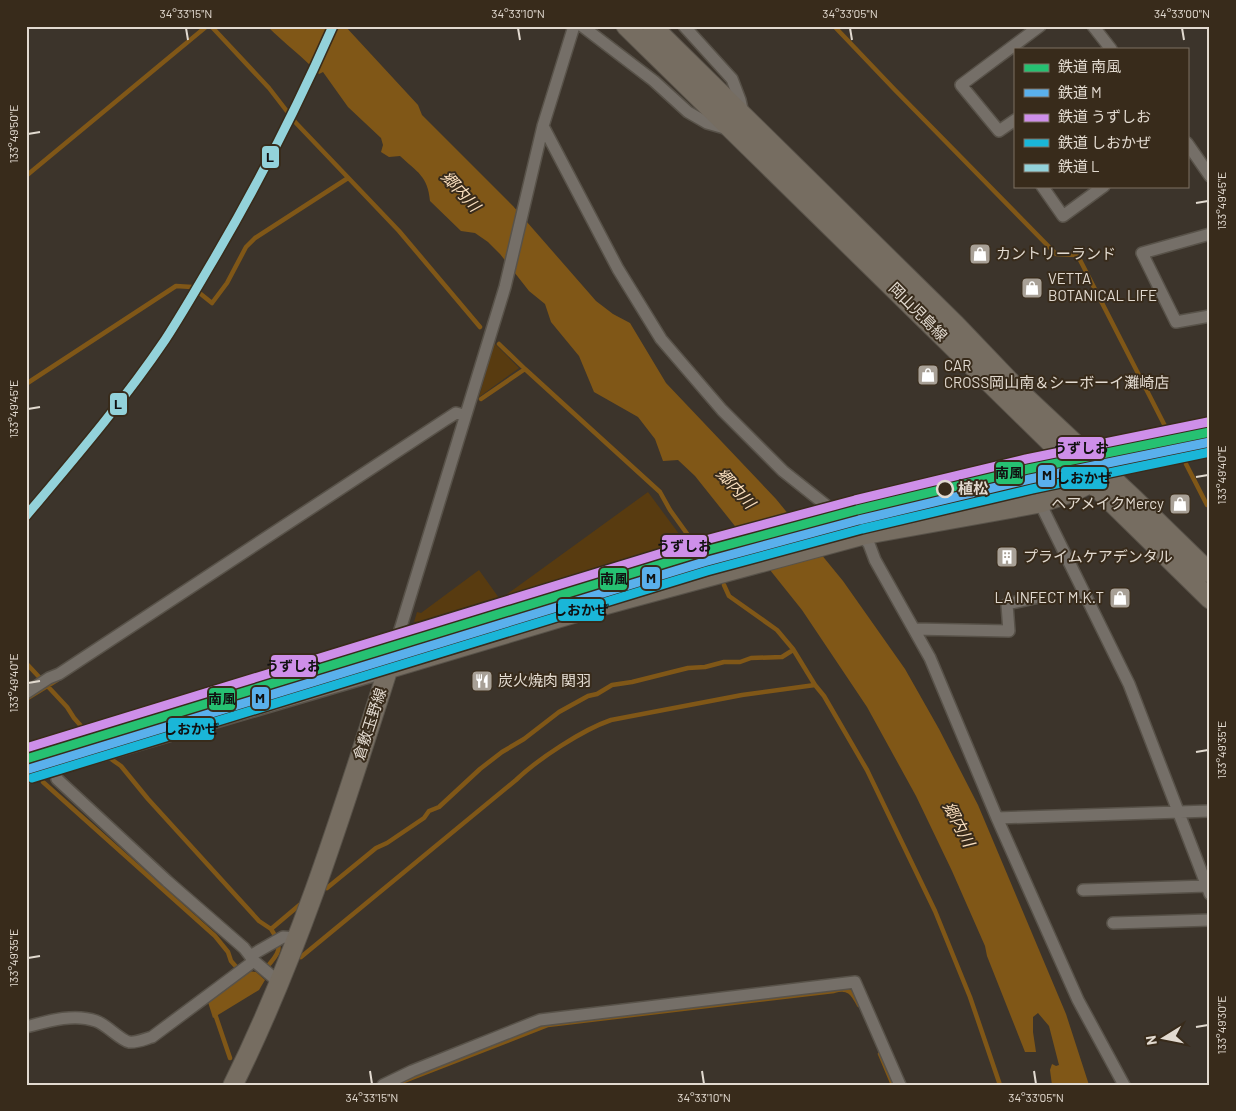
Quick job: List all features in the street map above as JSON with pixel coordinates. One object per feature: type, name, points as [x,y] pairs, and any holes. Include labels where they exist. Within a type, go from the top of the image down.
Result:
[{"type":"main road","name":"岡山児島線","points":[[626,26],[738,124],[808,192],[1090,483],[1210,599]]},
{"type":"main road","name":"岡山児島線","points":[[652,26],[738,124]]},
{"type":"main road","name":"岡山児島線","points":[[808,192],[956,325],[1022,394],[1210,573]]},
{"type":"main road","name":"倉敷玉野線","points":[[234,1084],[273,983],[284,939],[334,838],[388,669],[582,611],[857,537],[1040,503],[1074,492],[1108,474]]},
{"type":"street","points":[[26,775],[388,669],[504,287],[542,126],[574,26]]},
{"type":"street","points":[[582,26],[654,81],[688,112],[707,123],[738,124],[740,100],[732,79],[684,26]]},
{"type":"street","points":[[1014,121],[999,131],[961,84],[1040,26]]},
{"type":"street","points":[[1093,26],[1110,48]]},
{"type":"street","points":[[542,126],[618,269],[662,340],[722,410],[783,471],[857,537],[869,544],[875,560],[930,658],[997,818],[1078,1000],[1124,1085]]},
{"type":"street","points":[[1188,143],[1210,176]]},
{"type":"street","points":[[1043,188],[1063,216],[1101,188]]},
{"type":"street","points":[[1210,234],[1142,253],[1176,322],[1210,316]]},
{"type":"street","points":[[26,693],[59,674],[456,413],[464,415]]},
{"type":"street","points":[[1108,474],[1134,464],[1210,450]]},
{"type":"street","points":[[1040,503],[1129,684],[1176,811],[1208,890],[1083,890]]},
{"type":"street","points":[[914,629],[1009,631],[1007,604],[1039,597]]},
{"type":"street","points":[[54,766],[57,779],[167,881],[244,948],[273,983]]},
{"type":"street","points":[[997,818],[1210,811]]},
{"type":"street","points":[[1113,923],[1210,920]]},
{"type":"street","points":[[26,1027],[78,1017],[97,1021],[128,1042],[152,1037],[284,939]]},
{"type":"street","points":[[383,1085],[412,1071],[540,1020],[855,982],[900,1085]]},
{"type":"shaded area","points":[[494,343],[519,368],[479,397]]},
{"type":"shaded area","points":[[648,492],[685,542],[503,597]]},
{"type":"shaded area","points":[[479,570],[499,598],[428,621],[414,622],[417,612],[421,613]]},
{"type":"water","name":"郷内川","points":[[267,26],[345,26],[418,105],[422,115],[513,206],[596,301],[613,314],[630,323],[666,383],[776,499],[843,581],[905,669],[939,729],[978,805],[1066,1014],[1089,1085],[1052,1085],[1050,1070],[1052,1064],[1059,1065],[1049,1026],[1038,1013],[1033,1017],[1036,1052],[1025,1052],[987,956],[985,946],[916,796],[867,707],[802,610],[695,476],[678,460],[663,461],[655,439],[638,417],[594,392],[579,356],[551,322],[545,304],[529,291],[500,254],[475,233],[461,231],[430,201],[427,186],[421,175],[400,156],[389,157],[381,152],[383,145],[381,138],[348,107],[323,72],[319,74]]},
{"type":"water","points":[[248,971],[256,972],[265,980],[259,990],[213,1018],[208,1002]]},
{"type":"waterway","points":[[26,176],[207,26]]},
{"type":"waterway","points":[[211,26],[269,88],[296,123],[399,231],[480,327]]},
{"type":"waterway","points":[[834,26],[1056,254],[1076,255],[1079,258],[1165,426]]},
{"type":"waterway","points":[[26,384],[176,286],[192,287],[212,303],[227,283],[246,247],[255,238],[348,178]]},
{"type":"waterway","points":[[499,344],[525,369]]},
{"type":"waterway","points":[[481,399],[525,369],[660,492],[670,510],[708,563]]},
{"type":"waterway","points":[[1186,464],[1207,505]]},
{"type":"waterway","points":[[724,585],[729,596],[777,630],[793,649],[824,696],[867,770],[935,911],[970,997],[1000,1085]]},
{"type":"waterway","points":[[327,888],[376,848],[387,843],[424,818],[429,811],[439,807],[480,769],[502,752],[524,739],[559,712],[588,696],[597,694],[612,685],[724,662],[740,662],[751,658],[782,657],[793,650]]},
{"type":"waterway","points":[[26,663],[67,707],[96,743]]},
{"type":"waterway","points":[[26,699],[57,680]]},
{"type":"waterway","points":[[301,957],[536,763],[587,731],[611,720],[742,695],[815,685]]},
{"type":"waterway","points":[[111,759],[121,766],[148,799],[259,921],[271,929]]},
{"type":"waterway","points":[[43,782],[215,936],[239,970]]},
{"type":"waterway","points":[[265,969],[274,959],[279,946],[271,929],[303,902]]},
{"type":"waterway","points":[[399,1083],[548,1025],[843,989],[852,994],[859,1005]]},
{"type":"waterway","points":[[214,1011],[230,1058]]},
{"type":"waterway","points":[[880,1054],[893,1085]]},
{"type":"rail line","name":"L","points":[[26,516],[115,408],[176,323],[258,180],[290,119],[333,26]]},
{"type":"rail line","name":"うずしお","points":[[26,748],[698,542],[855,500],[1026,459],[1208,422]]},
{"type":"rail line","name":"南風","points":[[26,759],[701,552],[857,510],[1028,469],[1210,432]]},
{"type":"rail line","name":"M","points":[[29,769],[704,562],[859,520],[1030,479],[1210,442]]},
{"type":"rail line","name":"しおかぜ","points":[[32,778],[707,571],[862,529],[1032,489],[1210,452]]},
{"type":"place","name":"カントリーランド","points":[[980,254]]},
{"type":"place","name":"VETTA BOTANICAL LIFE","points":[[1032,288]]},
{"type":"place","name":"CAR CROSS岡山南＆シーボーイ灘崎店","points":[[928,375]]},
{"type":"place","name":"植松","points":[[945,489]]},
{"type":"place","name":"ヘアメイクMercy","points":[[1180,504]]},
{"type":"place","name":"プライムケアデンタル","points":[[1007,557]]},
{"type":"place","name":"LA INFECT M.K.T","points":[[1120,598]]},
{"type":"place","name":"炭火焼肉 関羽","points":[[482,681]]}]
